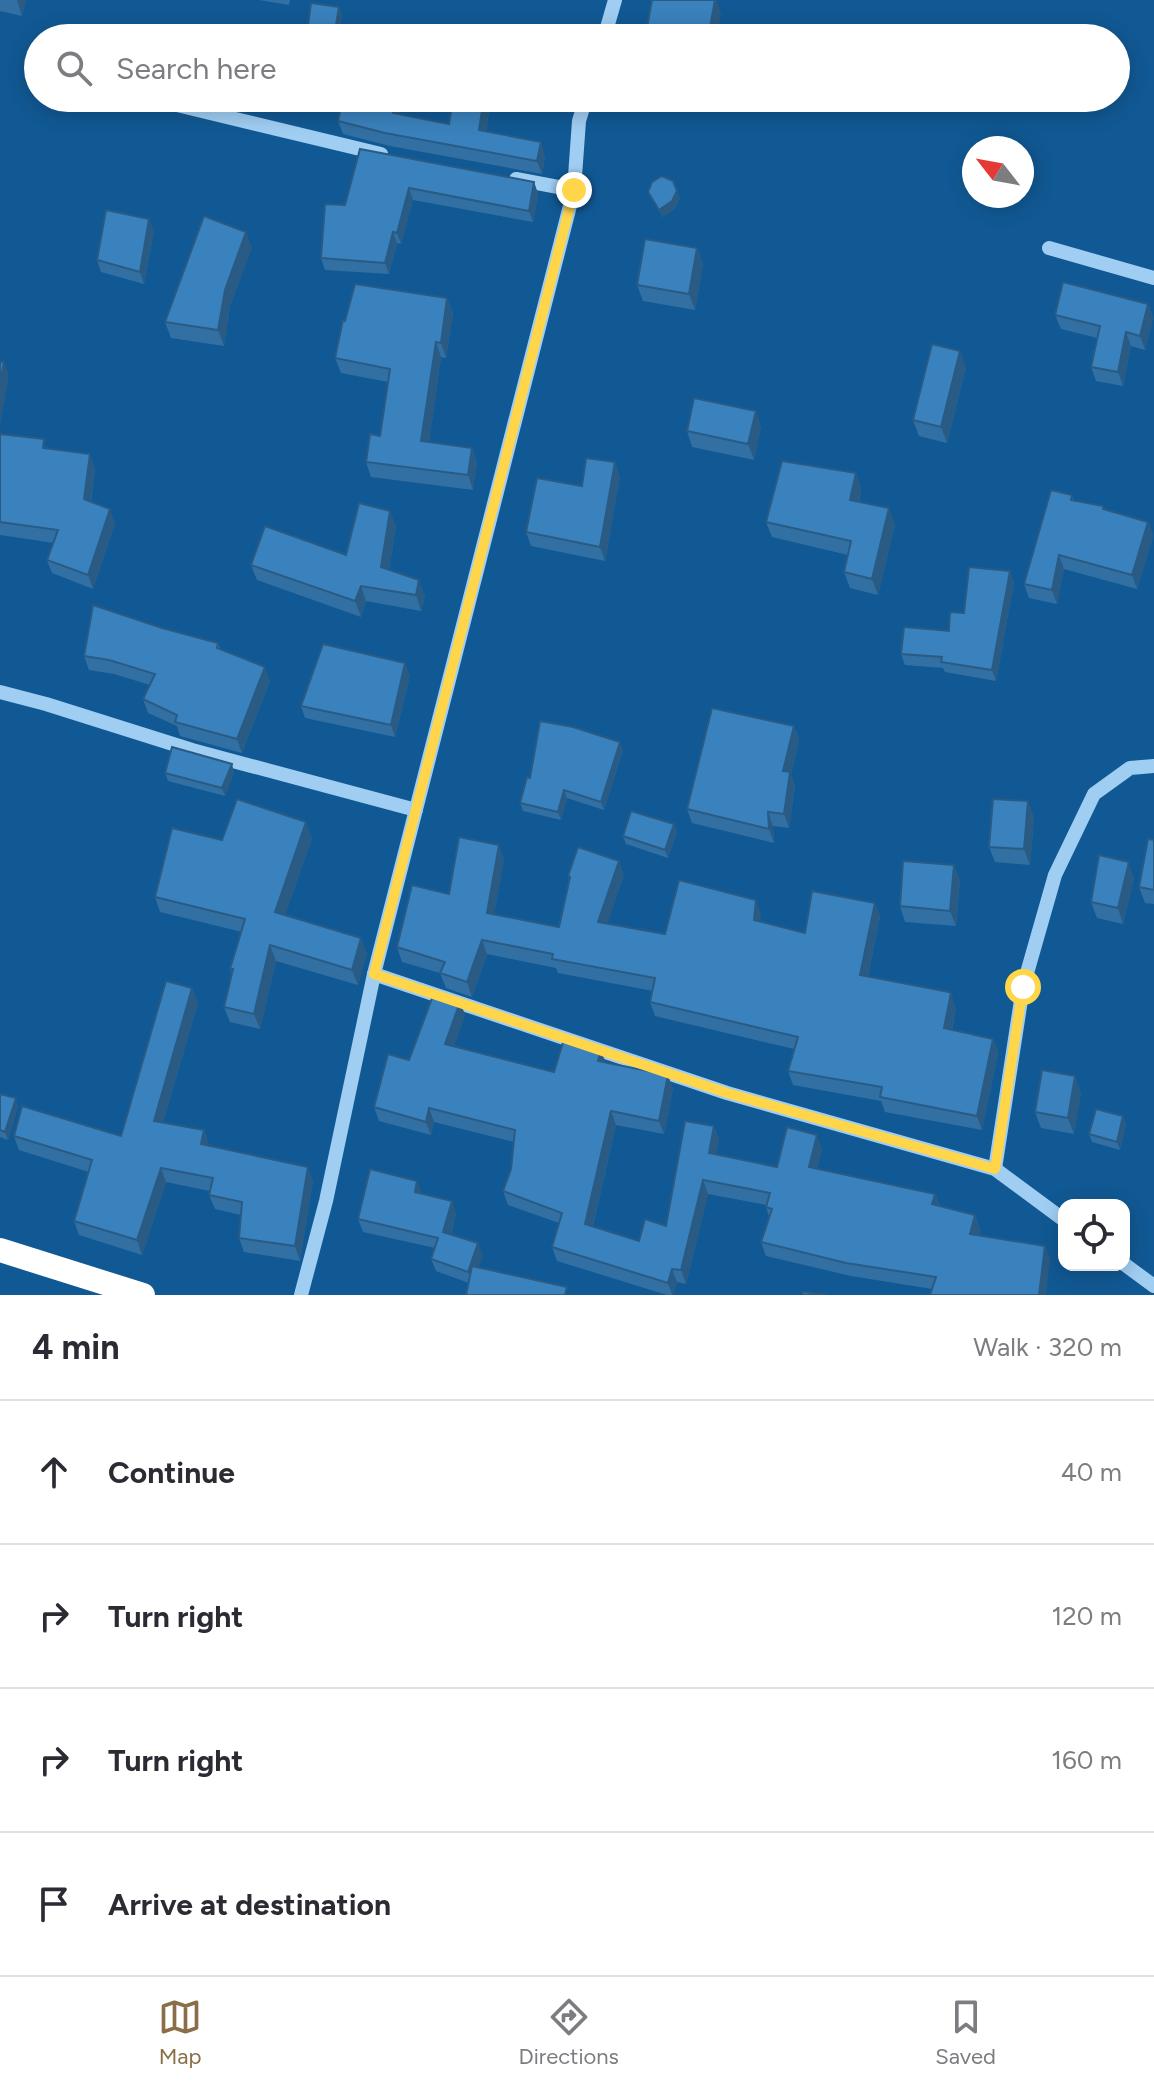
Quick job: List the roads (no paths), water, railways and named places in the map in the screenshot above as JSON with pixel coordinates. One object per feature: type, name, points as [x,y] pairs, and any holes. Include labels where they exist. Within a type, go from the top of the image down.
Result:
[{"type":"highway","points":[[0,1250],[143,1295]]},
{"type":"street","points":[[608,24],[615,0]]},
{"type":"street","points":[[206,112],[388,156]]},
{"type":"street","points":[[301,1295],[326,1201],[374,974],[574,190],[582,112]]},
{"type":"street","points":[[497,176],[574,190]]},
{"type":"street","points":[[1049,248],[1154,278]]},
{"type":"street","points":[[0,692],[192,750],[416,810]]},
{"type":"street","points":[[995,1169],[1023,987],[1055,875],[1094,794],[1130,768],[1154,766]]},
{"type":"street","points":[[374,974],[727,1093],[995,1169],[1058,1216]]},
{"type":"street","points":[[1130,1268],[1154,1286]]}]
